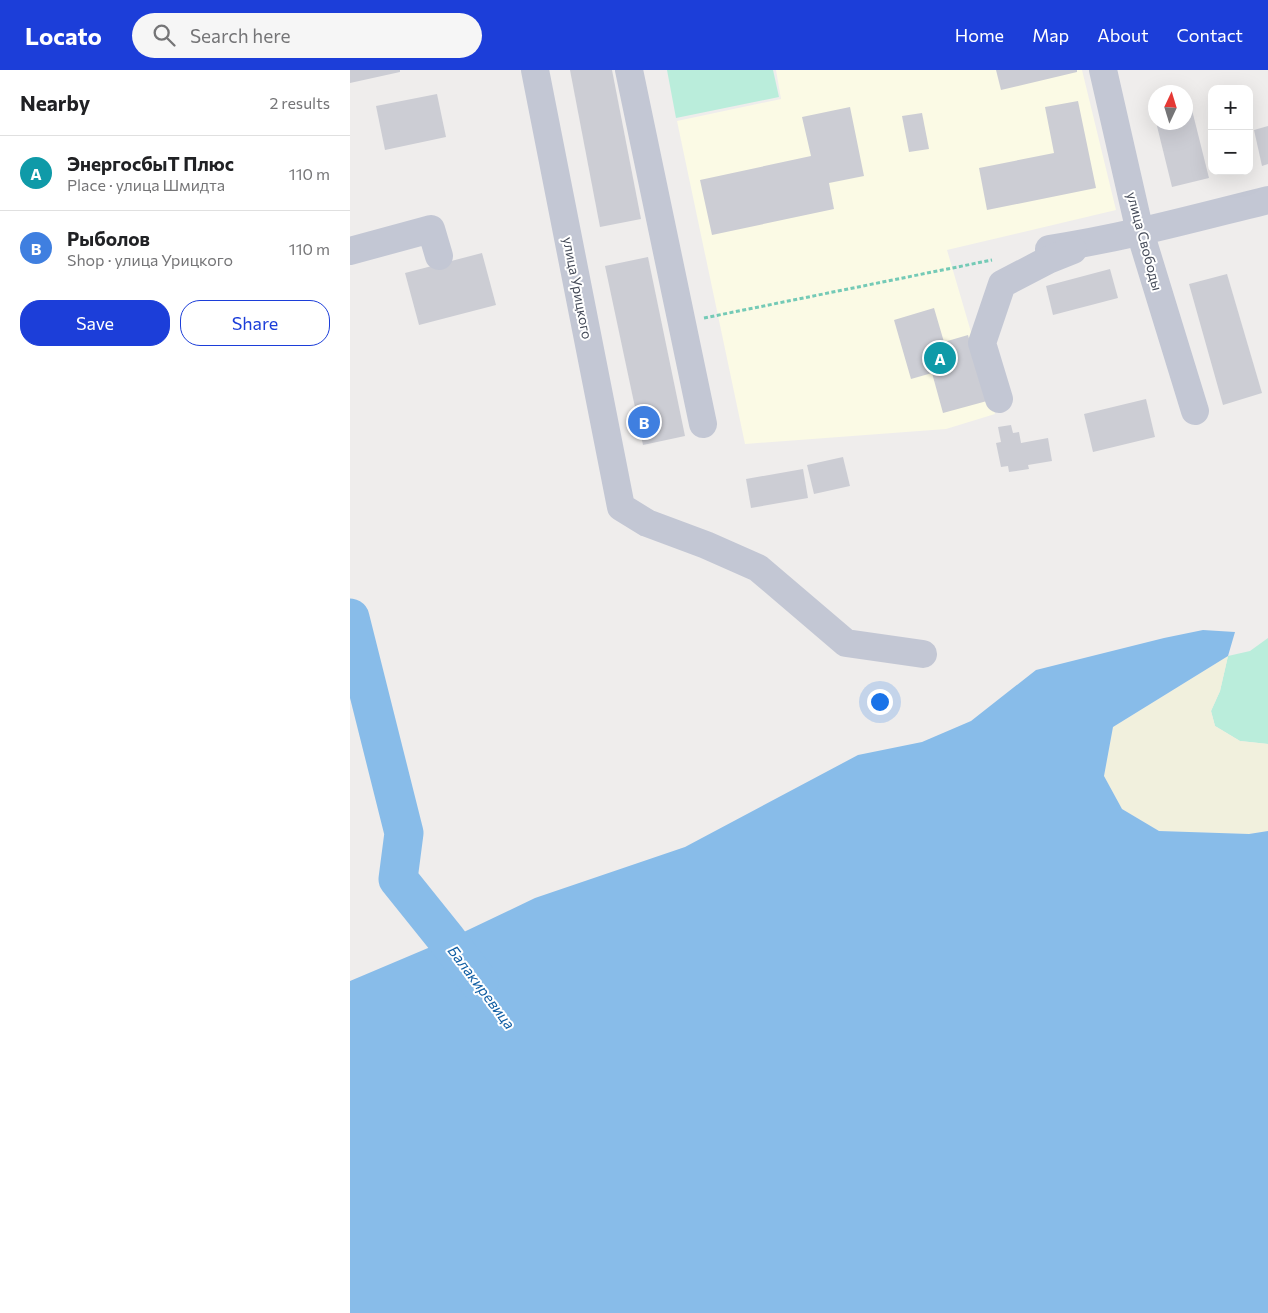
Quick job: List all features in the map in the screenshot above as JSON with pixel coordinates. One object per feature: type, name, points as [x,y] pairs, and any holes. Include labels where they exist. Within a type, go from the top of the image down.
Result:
[{"type":"street","name":"улица Урицкого","points":[[535,70],[621,507],[647,524],[758,568],[846,644],[923,654]]},
{"type":"street","points":[[629,70],[703,424]]},
{"type":"street","name":"улица Свободы","points":[[1103,70],[1140,232],[1195,411]]},
{"type":"street","points":[[1049,249],[1096,242],[1268,200]]},
{"type":"street","points":[[350,251],[432,229],[439,256]]},
{"type":"street","points":[[999,399],[982,342],[1002,284],[1048,260],[1096,242]]},
{"type":"path","points":[[682,323],[1000,259]]},
{"type":"shaded area","points":[[776,70],[1082,70],[1116,210],[947,250],[995,414],[946,429],[745,444],[677,121],[781,99]]},
{"type":"green space","points":[[667,70],[773,70],[779,97],[676,118]]},
{"type":"green space","points":[[1268,638],[1268,744],[1240,741],[1215,726],[1211,711],[1220,691],[1228,656],[1250,651]]},
{"type":"sand","points":[[1228,656],[1220,691],[1211,711],[1215,726],[1240,741],[1268,744],[1268,831],[1249,834],[1159,831],[1122,809],[1104,776],[1113,727]]},
{"type":"water","points":[[1203,630],[1235,632],[1228,656],[1113,727],[1104,776],[1122,809],[1159,831],[1249,834],[1268,831],[1268,1313],[350,1313],[350,981],[447,940],[535,898],[685,847],[858,755],[922,742],[971,721],[1036,670]]},
{"type":"building","points":[[350,70],[400,70],[400,72],[350,83]]},
{"type":"building","points":[[570,70],[612,70],[641,219],[600,227]]},
{"type":"building","points":[[996,70],[1077,70],[1077,72],[1001,90]]},
{"type":"building","points":[[437,94],[446,137],[385,150],[376,106]]},
{"type":"building","points":[[1078,101],[1096,188],[987,210],[979,168],[1054,153],[1045,107]]},
{"type":"building","points":[[850,107],[864,176],[829,183],[834,209],[712,235],[700,180],[811,156],[802,117]]},
{"type":"building","points":[[922,113],[929,149],[909,152],[902,116]]},
{"type":"building","points":[[1193,114],[1209,178],[1172,187],[1158,130],[1193,130]]},
{"type":"building","points":[[1268,126],[1268,164],[1262,166],[1254,130]]},
{"type":"building","points":[[482,253],[496,305],[419,325],[405,273]]},
{"type":"building","points":[[648,257],[685,436],[643,445],[605,266]]},
{"type":"building","points":[[1110,269],[1118,298],[1053,315],[1046,286]]},
{"type":"building","points":[[1227,274],[1262,393],[1223,405],[1189,284]]},
{"type":"building","points":[[934,308],[944,342],[968,335],[987,401],[943,413],[932,373],[911,379],[894,320]]},
{"type":"building","points":[[1146,399],[1155,437],[1093,452],[1084,414]]},
{"type":"building","points":[[1011,425],[1013,433],[1019,432],[1021,443],[1048,438],[1052,461],[1028,465],[1029,469],[1009,472],[1008,466],[1001,467],[996,443],[1001,442],[998,427]]},
{"type":"building","points":[[843,457],[850,486],[814,494],[807,465]]},
{"type":"building","points":[[803,469],[808,498],[751,508],[746,479]]},
{"type":"waterway","name":"Балакиревица","points":[[350,618],[404,833],[398,879],[479,982]]},
{"type":"place","name":"ЭнергосбыТ Плюс","points":[[940,358]]},
{"type":"place","name":"Рыболов","points":[[644,422]]}]
